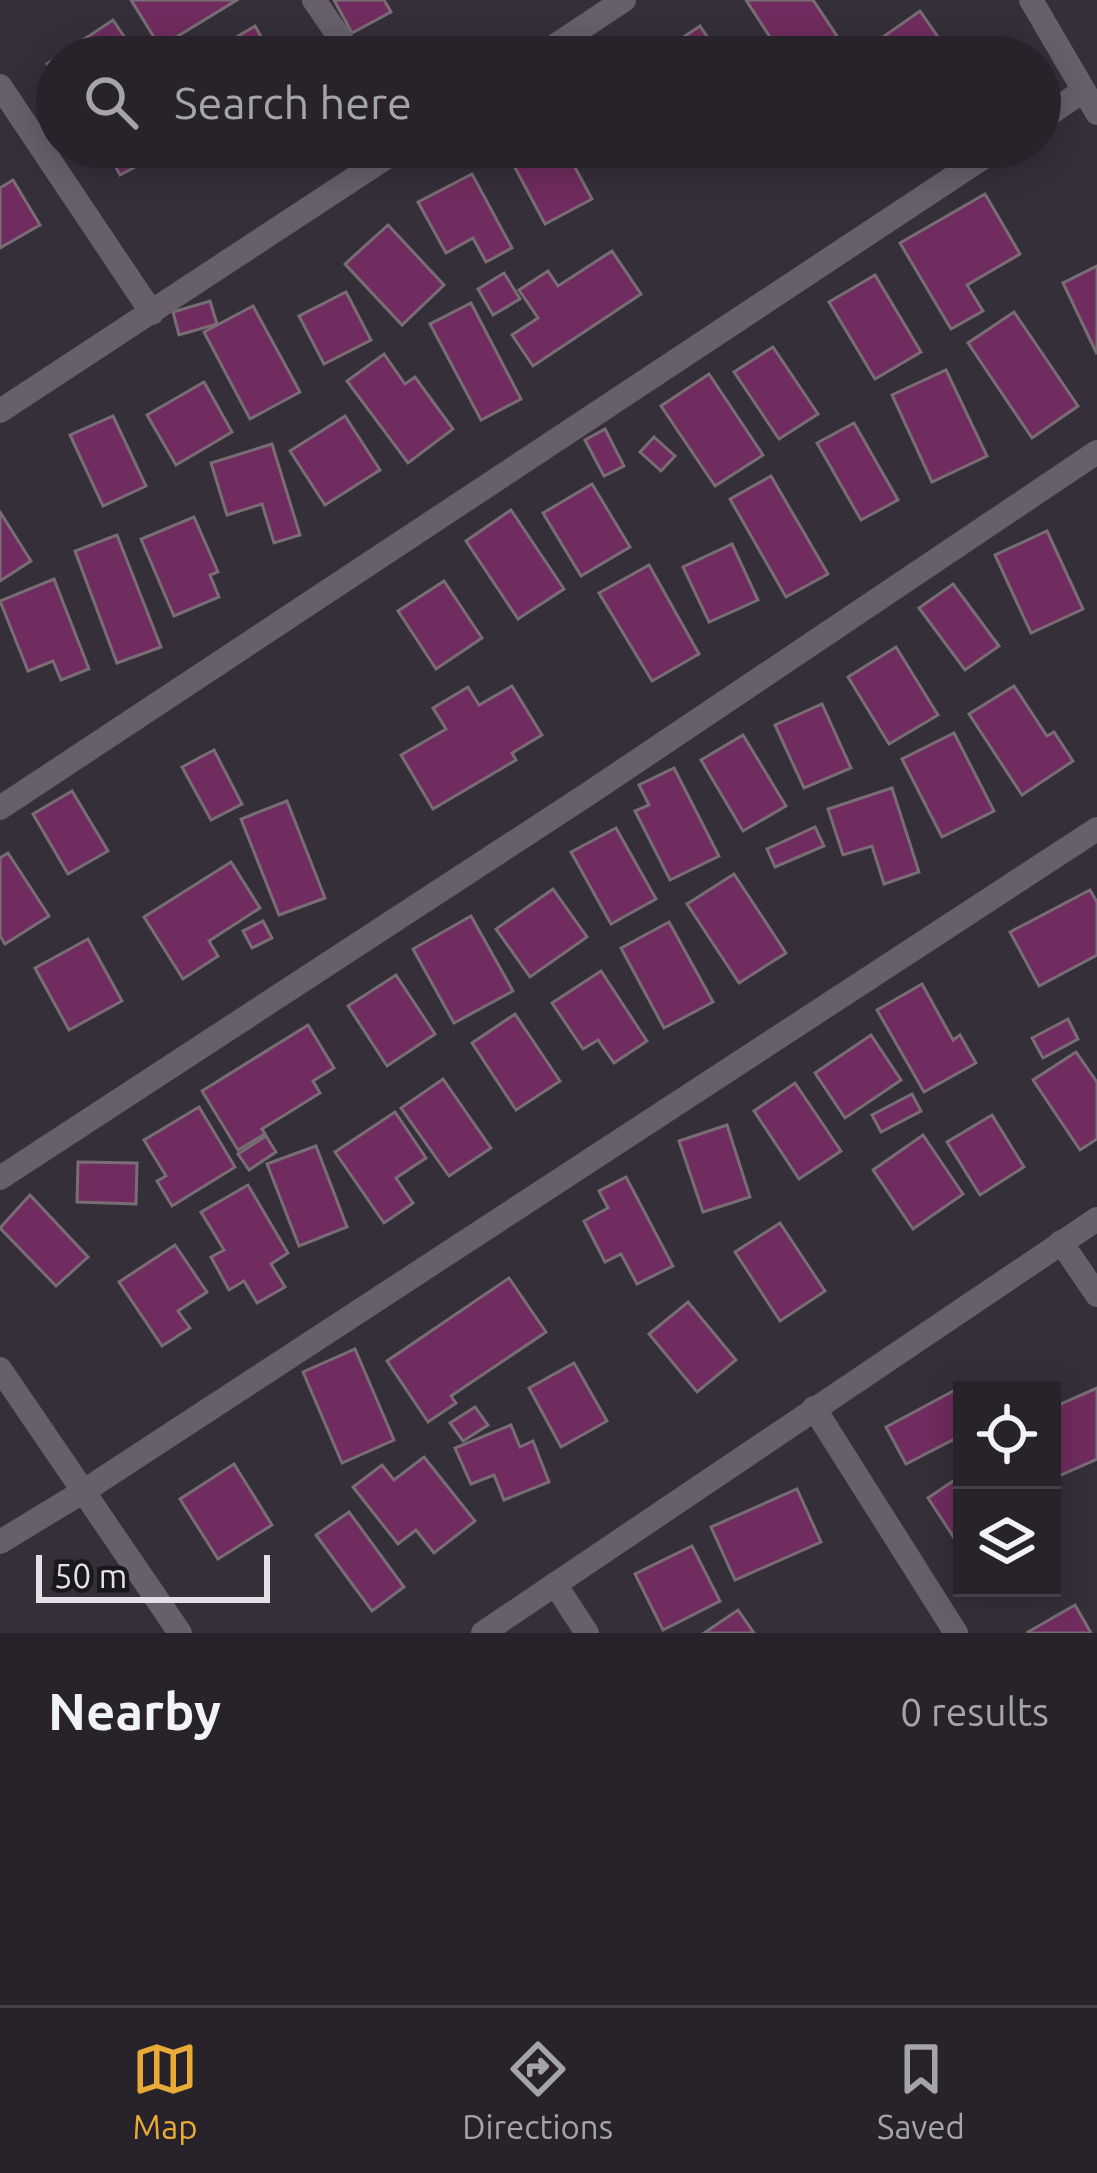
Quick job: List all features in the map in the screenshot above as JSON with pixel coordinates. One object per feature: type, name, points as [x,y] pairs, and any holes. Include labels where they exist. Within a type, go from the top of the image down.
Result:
[{"type":"street","points":[[314,0],[339,36]]},
{"type":"street","points":[[569,36],[623,0]]},
{"type":"street","points":[[1031,0],[1052,36]]},
{"type":"street","points":[[1061,52],[1090,102],[1061,112]]},
{"type":"street","points":[[0,86],[36,140]]},
{"type":"street","points":[[55,168],[152,313]]},
{"type":"street","points":[[0,411],[370,168]]},
{"type":"street","points":[[0,808],[967,168]]},
{"type":"street","points":[[0,1178],[591,792],[1097,452]]},
{"type":"street","points":[[0,1541],[84,1491],[1097,829]]},
{"type":"street","points":[[483,1633],[1097,1219]]},
{"type":"street","points":[[1061,1242],[1097,1295]]},
{"type":"street","points":[[0,1369],[180,1633]]},
{"type":"street","points":[[814,1408],[956,1633]]},
{"type":"street","points":[[555,1584],[587,1633]]},
{"type":"building","points":[[131,0],[237,0],[178,36],[153,36]]},
{"type":"building","points":[[334,0],[384,0],[391,12],[352,33]]},
{"type":"building","points":[[746,0],[813,0],[837,36],[769,36]]},
{"type":"building","points":[[920,11],[937,36],[884,36]]},
{"type":"building","points":[[113,20],[124,36],[89,36]]},
{"type":"building","points":[[255,26],[261,36],[238,36]]},
{"type":"building","points":[[700,26],[707,36],[685,36]]},
{"type":"building","points":[[515,168],[575,168],[592,199],[545,224]]},
{"type":"building","points":[[472,174],[512,248],[486,262],[473,238],[446,253],[418,202]]},
{"type":"building","points":[[13,180],[40,225],[0,248],[0,188]]},
{"type":"building","points":[[985,194],[1020,254],[967,285],[983,311],[951,329],[900,243]]},
{"type":"building","points":[[388,225],[444,285],[402,325],[345,264]]},
{"type":"building","points":[[612,251],[641,294],[533,366],[512,335],[538,318],[519,290],[548,271],[558,286]]},
{"type":"building","points":[[1097,266],[1097,354],[1063,283]]},
{"type":"building","points":[[504,273],[520,299],[493,315],[478,289]]},
{"type":"building","points":[[875,275],[921,352],[875,379],[829,302]]},
{"type":"building","points":[[346,292],[371,340],[324,364],[299,316]]},
{"type":"building","points":[[210,301],[217,324],[179,335],[173,312]]},
{"type":"building","points":[[471,303],[521,399],[481,420],[430,324]]},
{"type":"building","points":[[253,306],[300,392],[250,419],[204,332]]},
{"type":"building","points":[[1014,312],[1078,406],[1032,438],[968,343]]},
{"type":"building","points":[[773,347],[818,414],[779,439],[734,372]]},
{"type":"building","points":[[384,354],[405,384],[415,377],[453,429],[408,463],[347,381]]},
{"type":"building","points":[[946,370],[987,456],[932,482],[892,395]]},
{"type":"building","points":[[709,374],[763,455],[715,486],[661,406]]},
{"type":"building","points":[[204,382],[232,432],[176,465],[147,415]]},
{"type":"building","points":[[113,416],[146,486],[103,506],[70,435]]},
{"type":"building","points":[[345,416],[380,470],[325,505],[290,451]]},
{"type":"building","points":[[854,423],[898,500],[861,520],[817,443]]},
{"type":"building","points":[[605,429],[624,466],[604,476],[585,440]]},
{"type":"building","points":[[654,437],[675,456],[661,471],[640,452]]},
{"type":"building","points":[[272,444],[300,535],[274,543],[262,504],[227,515],[211,463]]},
{"type":"building","points":[[771,476],[828,574],[786,597],[730,499]]},
{"type":"building","points":[[592,484],[630,547],[581,576],[543,513]]},
{"type":"building","points":[[511,510],[564,589],[518,619],[466,541]]},
{"type":"building","points":[[0,512],[31,561],[0,581]]},
{"type":"building","points":[[194,517],[218,572],[210,575],[219,597],[174,616],[141,539]]},
{"type":"building","points":[[1047,531],[1083,609],[1031,633],[995,555]]},
{"type":"building","points":[[117,535],[161,647],[117,663],[75,551]]},
{"type":"building","points":[[732,544],[758,600],[709,622],[683,567]]},
{"type":"building","points":[[649,565],[699,654],[652,681],[599,593]]},
{"type":"building","points":[[54,579],[89,669],[61,680],[53,661],[28,671],[0,601]]},
{"type":"building","points":[[444,581],[482,638],[436,669],[398,611]]},
{"type":"building","points":[[953,584],[999,646],[965,670],[919,608]]},
{"type":"building","points":[[896,647],[938,715],[889,744],[848,677]]},
{"type":"building","points":[[512,686],[542,735],[512,753],[516,760],[433,809],[401,755],[446,729],[433,708],[468,687],[479,705]]},
{"type":"building","points":[[1014,686],[1047,736],[1054,732],[1073,761],[1022,795],[969,714]]},
{"type":"building","points":[[822,704],[851,768],[804,788],[775,725]]},
{"type":"building","points":[[954,733],[994,811],[942,837],[902,759]]},
{"type":"building","points":[[743,735],[786,806],[743,831],[701,760]]},
{"type":"building","points":[[214,750],[242,804],[211,820],[182,767]]},
{"type":"building","points":[[674,768],[719,856],[670,880],[635,811],[649,805],[639,785]]},
{"type":"building","points":[[892,788],[919,872],[884,884],[872,846],[843,855],[828,809]]},
{"type":"building","points":[[72,791],[108,851],[68,874],[33,814]]},
{"type":"building","points":[[287,801],[325,898],[279,915],[241,819]]},
{"type":"building","points":[[815,827],[824,846],[775,867],[767,849]]},
{"type":"building","points":[[616,828],[656,899],[611,924],[571,852]]},
{"type":"building","points":[[8,853],[49,916],[5,944],[0,936],[0,858]]},
{"type":"building","points":[[231,862],[260,908],[209,941],[218,956],[183,979],[144,917]]},
{"type":"building","points":[[734,874],[786,953],[739,983],[687,904]]},
{"type":"building","points":[[553,889],[587,937],[530,977],[496,929]]},
{"type":"building","points":[[1090,890],[1097,902],[1097,955],[1039,986],[1010,932]]},
{"type":"building","points":[[471,916],[513,991],[454,1023],[413,949]]},
{"type":"building","points":[[263,921],[272,938],[252,948],[243,931]]},
{"type":"building","points":[[669,922],[713,1002],[664,1028],[621,948]]},
{"type":"building","points":[[88,939],[122,1001],[69,1030],[35,968]]},
{"type":"building","points":[[601,971],[647,1041],[614,1063],[598,1040],[583,1049],[552,1003]]},
{"type":"building","points":[[396,975],[435,1034],[387,1066],[348,1006]]},
{"type":"building","points":[[922,984],[953,1040],[960,1035],[976,1063],[924,1092],[877,1010]]},
{"type":"building","points":[[515,1014],[560,1081],[516,1110],[472,1043]]},
{"type":"building","points":[[1068,1019],[1078,1039],[1043,1058],[1032,1038]]},
{"type":"building","points":[[308,1025],[334,1068],[313,1081],[320,1093],[238,1150],[202,1091]]},
{"type":"building","points":[[871,1035],[901,1080],[845,1118],[815,1073]]},
{"type":"building","points":[[1076,1052],[1097,1082],[1097,1139],[1080,1150],[1033,1080]]},
{"type":"building","points":[[443,1079],[491,1148],[449,1176],[401,1108]]},
{"type":"building","points":[[795,1083],[841,1151],[799,1179],[754,1111]]},
{"type":"building","points":[[912,1094],[921,1111],[881,1132],[872,1115]]},
{"type":"building","points":[[199,1107],[235,1167],[172,1206],[157,1181],[166,1176],[144,1140]]},
{"type":"building","points":[[395,1112],[426,1158],[396,1178],[413,1203],[384,1223],[335,1152]]},
{"type":"building","points":[[992,1115],[1024,1167],[980,1195],[947,1142]]},
{"type":"building","points":[[727,1125],[750,1197],[703,1212],[679,1141]]},
{"type":"building","points":[[923,1135],[963,1194],[913,1229],[873,1170]]},
{"type":"building","points":[[266,1136],[276,1152],[249,1170],[238,1154]]},
{"type":"building","points":[[316,1146],[347,1227],[299,1246],[267,1164]]},
{"type":"building","points":[[78,1162],[137,1163],[136,1204],[77,1202]]},
{"type":"building","points":[[626,1177],[673,1266],[637,1284],[621,1254],[605,1262],[584,1221],[608,1208],[599,1191]]},
{"type":"building","points":[[248,1185],[288,1253],[271,1264],[285,1287],[257,1303],[244,1281],[229,1290],[211,1257],[224,1250],[201,1212]]},
{"type":"building","points":[[30,1195],[88,1257],[56,1286],[0,1228]]},
{"type":"building","points":[[780,1223],[825,1291],[780,1321],[735,1252]]},
{"type":"building","points":[[175,1245],[207,1292],[178,1311],[190,1328],[162,1346],[119,1282]]},
{"type":"building","points":[[509,1278],[546,1332],[451,1396],[456,1403],[428,1422],[387,1361]]},
{"type":"building","points":[[688,1302],[736,1360],[697,1392],[649,1334]]},
{"type":"building","points":[[355,1349],[394,1440],[342,1463],[303,1372]]},
{"type":"building","points":[[574,1363],[607,1421],[561,1447],[529,1388]]},
{"type":"building","points":[[1097,1388],[1097,1459],[1061,1475],[1061,1404]]},
{"type":"building","points":[[953,1391],[953,1440],[906,1464],[886,1427]]},
{"type":"building","points":[[475,1407],[488,1425],[463,1441],[450,1423]]},
{"type":"building","points":[[511,1425],[520,1447],[533,1441],[549,1482],[504,1500],[494,1475],[471,1484],[455,1448]]},
{"type":"building","points":[[424,1457],[475,1521],[434,1553],[416,1530],[398,1544],[353,1487],[382,1465],[394,1480]]},
{"type":"building","points":[[234,1464],[272,1525],[218,1559],[180,1499]]},
{"type":"building","points":[[953,1481],[953,1536],[928,1498]]},
{"type":"building","points":[[797,1489],[821,1542],[735,1580],[711,1527]]},
{"type":"building","points":[[349,1512],[404,1587],[372,1611],[316,1535]]},
{"type":"building","points":[[692,1546],[720,1601],[663,1630],[635,1574]]},
{"type":"building","points":[[1075,1605],[1091,1633],[1028,1632]]},
{"type":"building","points":[[738,1610],[754,1633],[704,1633]]}]
